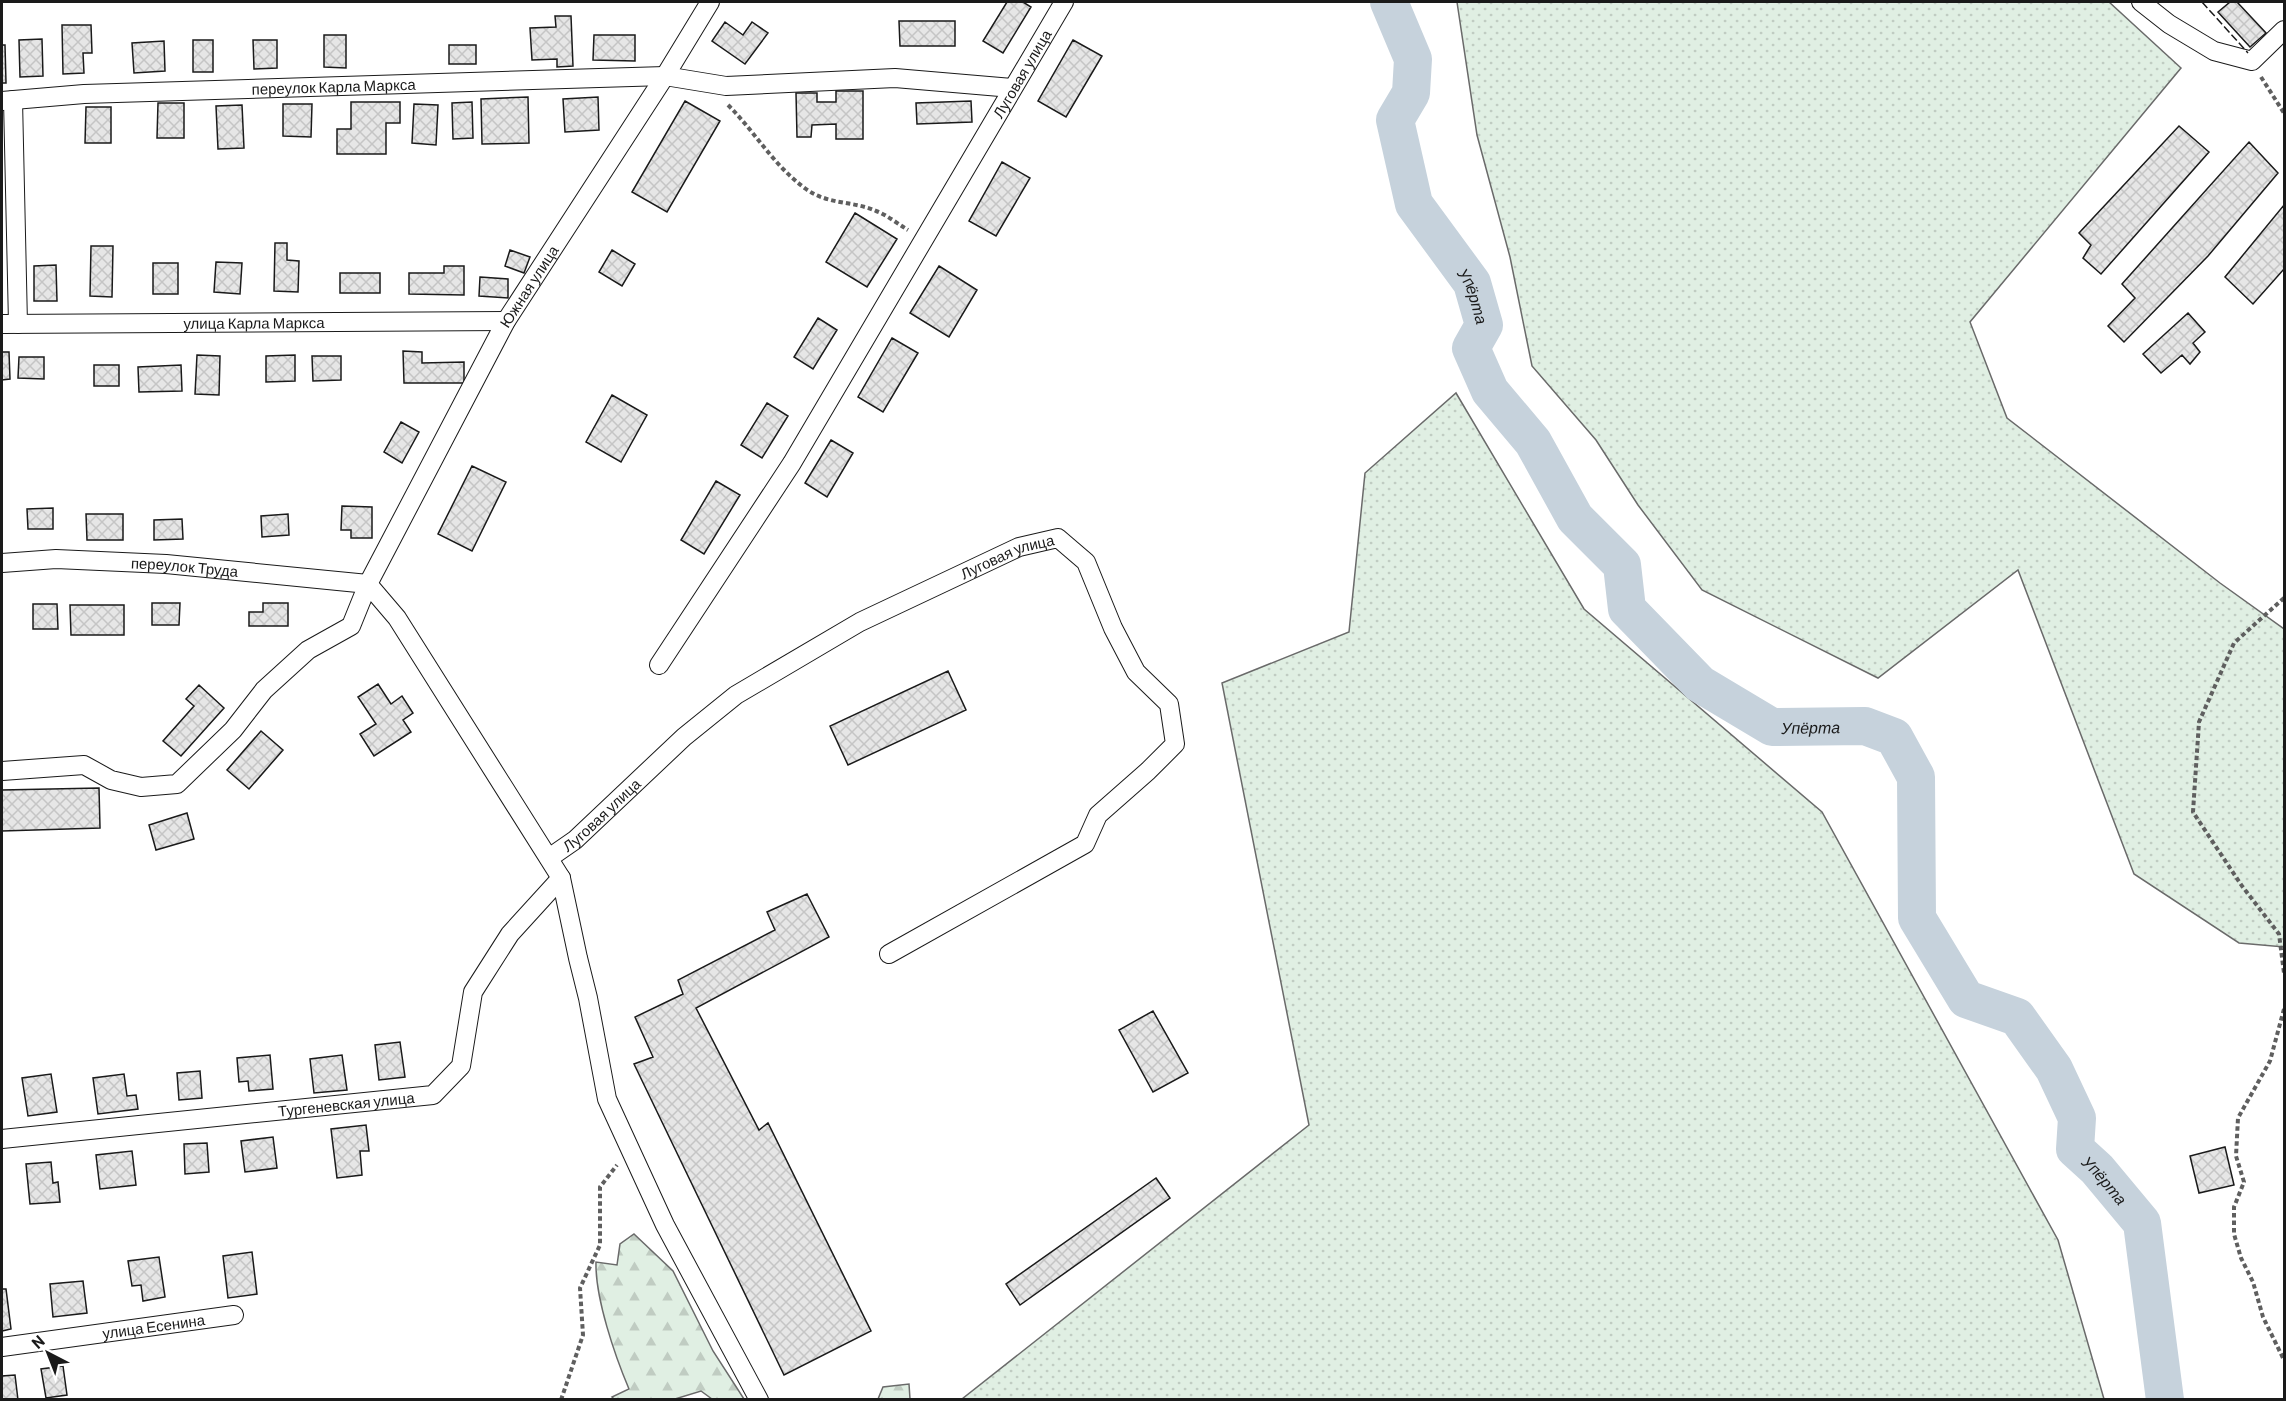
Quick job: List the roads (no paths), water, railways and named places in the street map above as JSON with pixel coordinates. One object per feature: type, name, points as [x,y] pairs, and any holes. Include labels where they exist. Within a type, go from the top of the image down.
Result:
[{"type":"street","name":"Южная улица","points":[[2,771],[84,765],[111,780],[141,787],[177,784],[233,730],[264,690],[308,650],[351,626],[368,584],[506,321],[665,76],[710,2]]},
{"type":"street","name":"Луговая улица","points":[[659,666],[792,462],[1064,2]]},
{"type":"street","points":[[2141,2],[2169,24],[2214,51],[2252,61],[2284,30]]},
{"type":"street","name":"переулок Карла Маркса","points":[[7,100],[96,94],[665,76],[726,86],[895,78],[1012,88]]},
{"type":"street","points":[[7,100],[10,324]]},
{"type":"street","name":"улица Карла Маркса","points":[[10,324],[506,321]]},
{"type":"street","name":"Луговая улица","points":[[549,858],[575,840],[684,737],[736,695],[860,622],[1019,546],[1058,538],[1086,562],[1113,628],[1136,672],[1169,704],[1175,744],[1098,815],[1085,844],[889,954]]},
{"type":"street","name":"переулок Труда","points":[[2,563],[56,559],[166,564],[368,584]]},
{"type":"street","points":[[368,584],[397,618],[561,878],[588,998],[607,1099],[665,1225],[759,1400]]},
{"type":"street","name":"Тургеневская улица","points":[[2,1139],[433,1095],[461,1066],[473,992],[510,934],[561,878]]},
{"type":"street","name":"улица Есенина","points":[[2,1347],[234,1315]]},
{"type":"waterway","name":"Упёрта","points":[[1389,2],[1413,59],[1411,93],[1395,120],[1414,204],[1472,283],[1484,325],[1471,348],[1490,391],[1533,442],[1575,518],[1622,565],[1627,609],[1700,684],[1772,727],[1865,726],[1894,737],[1916,777],[1917,918],[1966,999],[2017,1017],[2054,1069],[2077,1118],[2075,1149],[2097,1169],[2142,1223],[2165,1400]]}]
